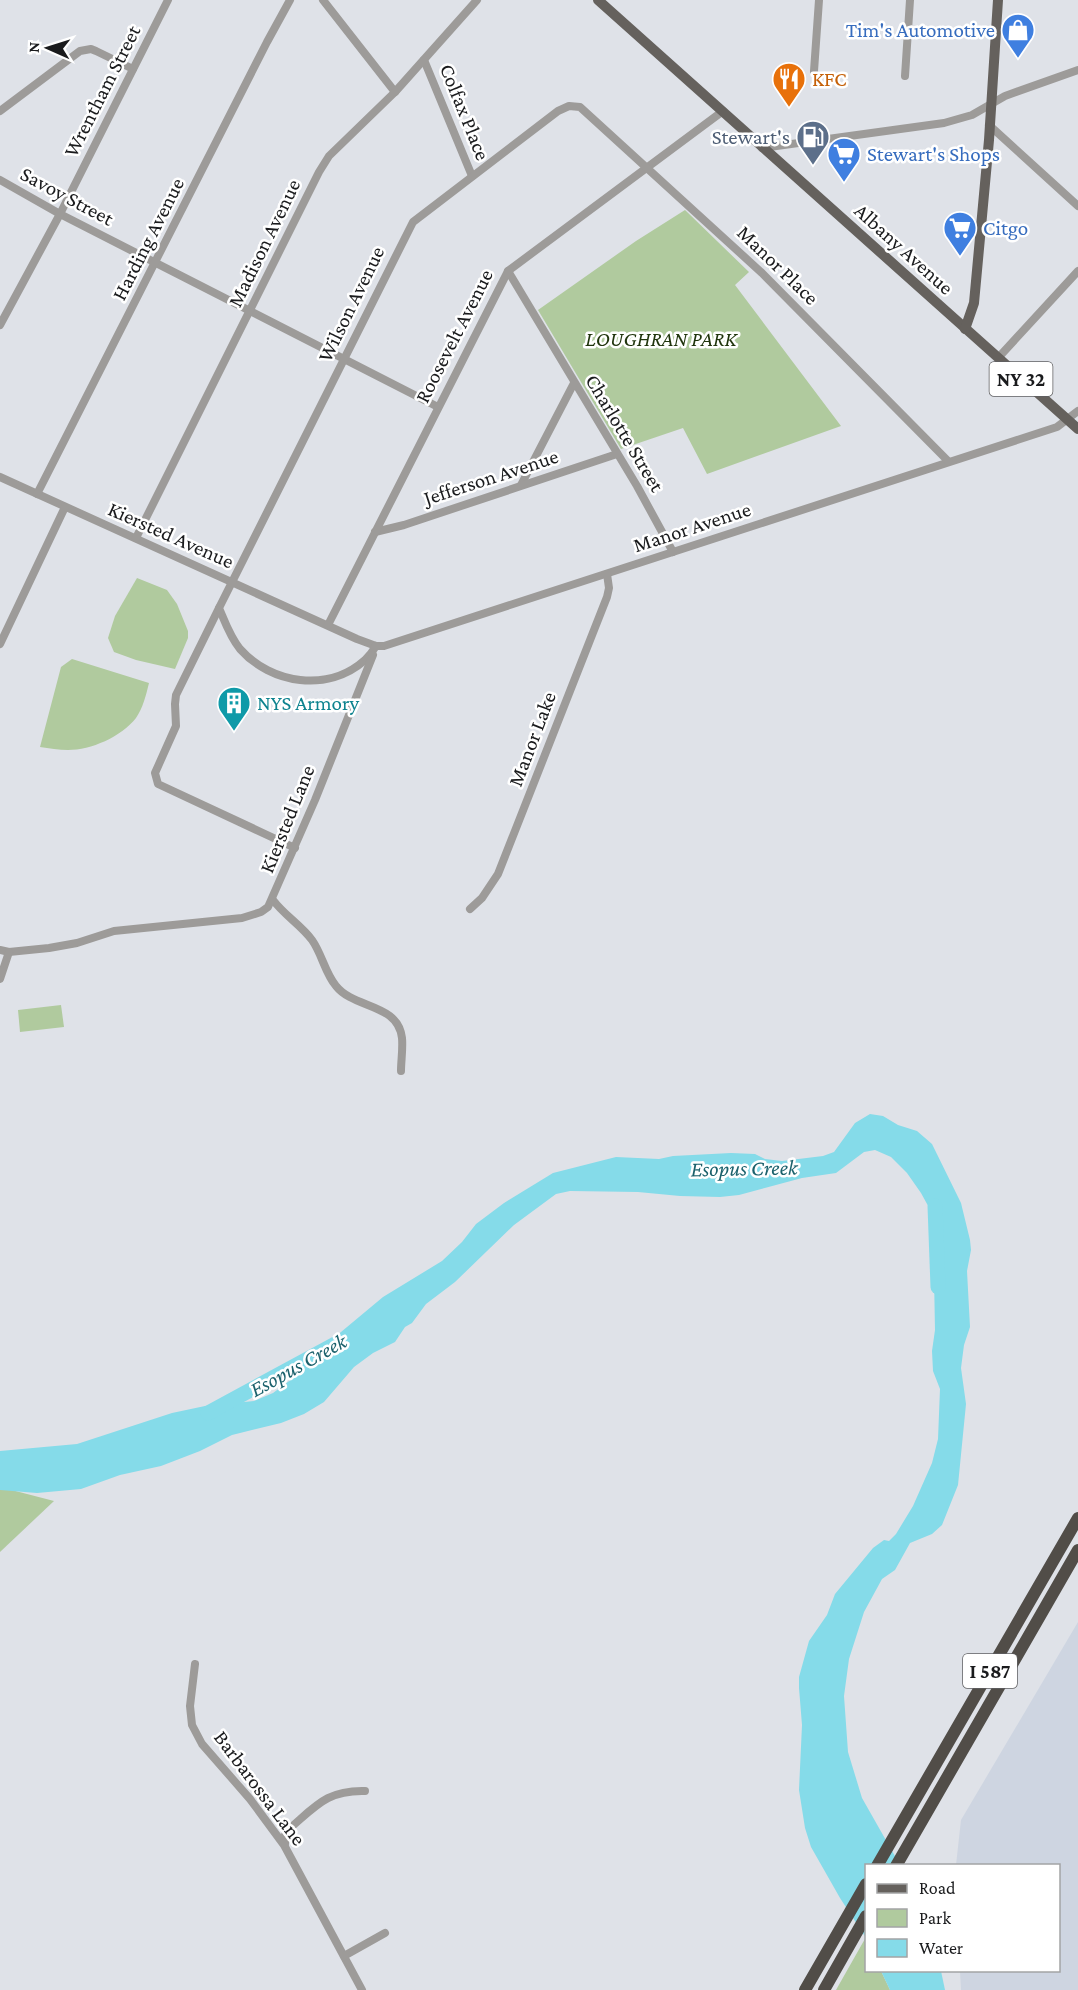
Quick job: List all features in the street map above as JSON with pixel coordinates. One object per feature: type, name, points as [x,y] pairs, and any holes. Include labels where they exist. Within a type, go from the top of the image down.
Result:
[{"type":"highway","name":"I 587","points":[[878,1864],[1078,1518]]},
{"type":"highway","name":"I 587","points":[[897,1864],[1078,1550]]},
{"type":"highway","points":[[806,1990],[865,1887]]},
{"type":"highway","points":[[824,1990],[865,1919]]},
{"type":"main road","name":"Albany Avenue","points":[[598,0],[1078,429]]},
{"type":"main road","points":[[965,329],[974,303],[998,0]]},
{"type":"street","name":"Wrentham Street","points":[[0,324],[60,214],[168,0]]},
{"type":"street","name":"Harding Avenue","points":[[37,494],[290,0]]},
{"type":"street","points":[[323,0],[394,92]]},
{"type":"street","name":"Madison Avenue","points":[[136,538],[186,434],[329,156],[394,92],[477,0]]},
{"type":"street","points":[[814,71],[819,0]]},
{"type":"street","points":[[905,76],[910,0]]},
{"type":"street","points":[[0,111],[80,51],[96,51],[133,69]]},
{"type":"street","name":"Colfax Place","points":[[424,60],[472,176]]},
{"type":"street","points":[[762,148],[944,123],[972,115],[1005,96],[1078,70]]},
{"type":"street","name":"Wilson Avenue","points":[[295,848],[158,784],[155,772],[177,726],[176,695],[413,222],[558,111],[574,106]]},
{"type":"street","name":"Manor Place","points":[[574,106],[580,107],[757,268],[948,461]]},
{"type":"street","name":"Roosevelt Avenue","points":[[328,626],[508,271],[723,111]]},
{"type":"street","points":[[989,125],[1078,206]]},
{"type":"street","name":"Savoy Street","points":[[0,180],[60,214],[438,406]]},
{"type":"street","name":"Charlotte Street","points":[[508,271],[673,552]]},
{"type":"street","points":[[998,358],[1078,271]]},
{"type":"street","points":[[521,485],[574,383]]},
{"type":"street","name":"Manor Avenue","points":[[376,646],[384,646],[1057,427],[1078,411]]},
{"type":"street","name":"Jefferson Avenue","points":[[375,532],[404,525],[617,454]]},
{"type":"street","name":"Kiersted Avenue","points":[[0,477],[328,626]]},
{"type":"street","points":[[0,644],[65,507]]},
{"type":"street","name":"Manor Lake","points":[[470,909],[482,898],[498,874],[607,597],[609,588],[607,574]]},
{"type":"street","points":[[219,608],[238,647],[248,657],[277,675],[295,680],[333,677],[365,660],[376,646],[328,626]]},
{"type":"street","name":"Kiersted Lane","points":[[4,951],[65,946],[114,931],[242,918],[261,912],[273,900],[376,646]]},
{"type":"street","points":[[273,900],[312,940],[336,986],[353,999],[380,1009],[399,1028],[402,1039],[401,1071]]},
{"type":"street","points":[[0,980],[4,951]]},
{"type":"street","name":"Barbarossa Lane","points":[[195,1664],[190,1706],[192,1725],[202,1744],[250,1799],[285,1845],[362,1990]]},
{"type":"street","points":[[285,1845],[285,1835],[289,1829],[324,1799],[335,1793],[365,1791]]},
{"type":"street","points":[[344,1956],[385,1933]]},
{"type":"shaded area","points":[[1078,1622],[1078,1990],[961,1990],[960,1972],[1060,1972],[1060,1864],[956,1864],[961,1820]]},
{"type":"green space","name":"LOUGHRAN PARK","points":[[685,210],[749,272],[735,285],[841,426],[707,474],[683,428],[621,449],[538,310],[636,241]]},
{"type":"green space","points":[[137,578],[167,590],[177,604],[188,631],[188,638],[175,669],[136,660],[114,652],[108,638],[115,616]]},
{"type":"green space","points":[[72,659],[149,683],[142,706],[130,725],[96,745],[65,750],[40,747],[61,667]]},
{"type":"green space","points":[[61,1005],[64,1027],[20,1032],[18,1010]]},
{"type":"green space","points":[[0,1487],[54,1501],[0,1552]]},
{"type":"green space","points":[[865,1939],[865,1972],[881,1972],[890,1990],[836,1990]]},
{"type":"water","points":[[870,1114],[883,1116],[898,1125],[917,1131],[932,1144],[961,1203],[971,1250],[967,1271],[970,1327],[964,1345],[961,1368],[966,1404],[958,1485],[942,1525],[932,1534],[910,1543],[895,1570],[882,1579],[864,1612],[849,1659],[844,1696],[848,1752],[862,1798],[899,1864],[865,1864],[865,1936],[811,1847],[805,1828],[799,1790],[802,1725],[799,1677],[809,1641],[827,1615],[835,1594],[873,1548],[884,1540],[889,1541],[896,1534],[913,1506],[932,1463],[938,1439],[940,1389],[933,1371],[932,1351],[935,1330],[934,1277],[939,1262],[939,1232],[921,1193],[907,1173],[891,1157],[875,1150],[864,1152],[836,1173],[802,1178],[739,1195],[720,1197],[570,1191],[556,1194],[514,1225],[455,1282],[426,1304],[395,1342],[373,1353],[354,1367],[324,1402],[304,1414],[281,1423],[232,1435],[200,1451],[161,1466],[120,1475],[81,1489],[37,1493],[0,1490],[0,1451],[77,1444],[172,1413],[205,1406],[254,1401],[273,1393],[304,1370],[329,1342],[383,1297],[442,1261],[462,1242],[476,1224],[504,1203],[553,1173],[616,1157],[659,1159],[673,1156],[731,1153],[755,1154],[765,1159],[782,1161],[823,1156],[834,1152],[855,1123]]},
{"type":"water","points":[[881,1972],[941,1972],[945,1990],[890,1990]]},
{"type":"waterway","name":"Esopus Creek","points":[[935,1206],[938,1287]]},
{"type":"waterway","name":"Esopus Creek","points":[[208,1413],[337,1343]]},
{"type":"place","name":"Tim's Automotive","points":[[1018,59]]},
{"type":"place","name":"KFC","points":[[789,108]]},
{"type":"place","name":"Stewart's","points":[[813,166]]},
{"type":"place","name":"Stewart's Shops","points":[[844,183]]},
{"type":"place","name":"Citgo","points":[[960,257]]},
{"type":"place","name":"NYS Armory","points":[[234,732]]}]
